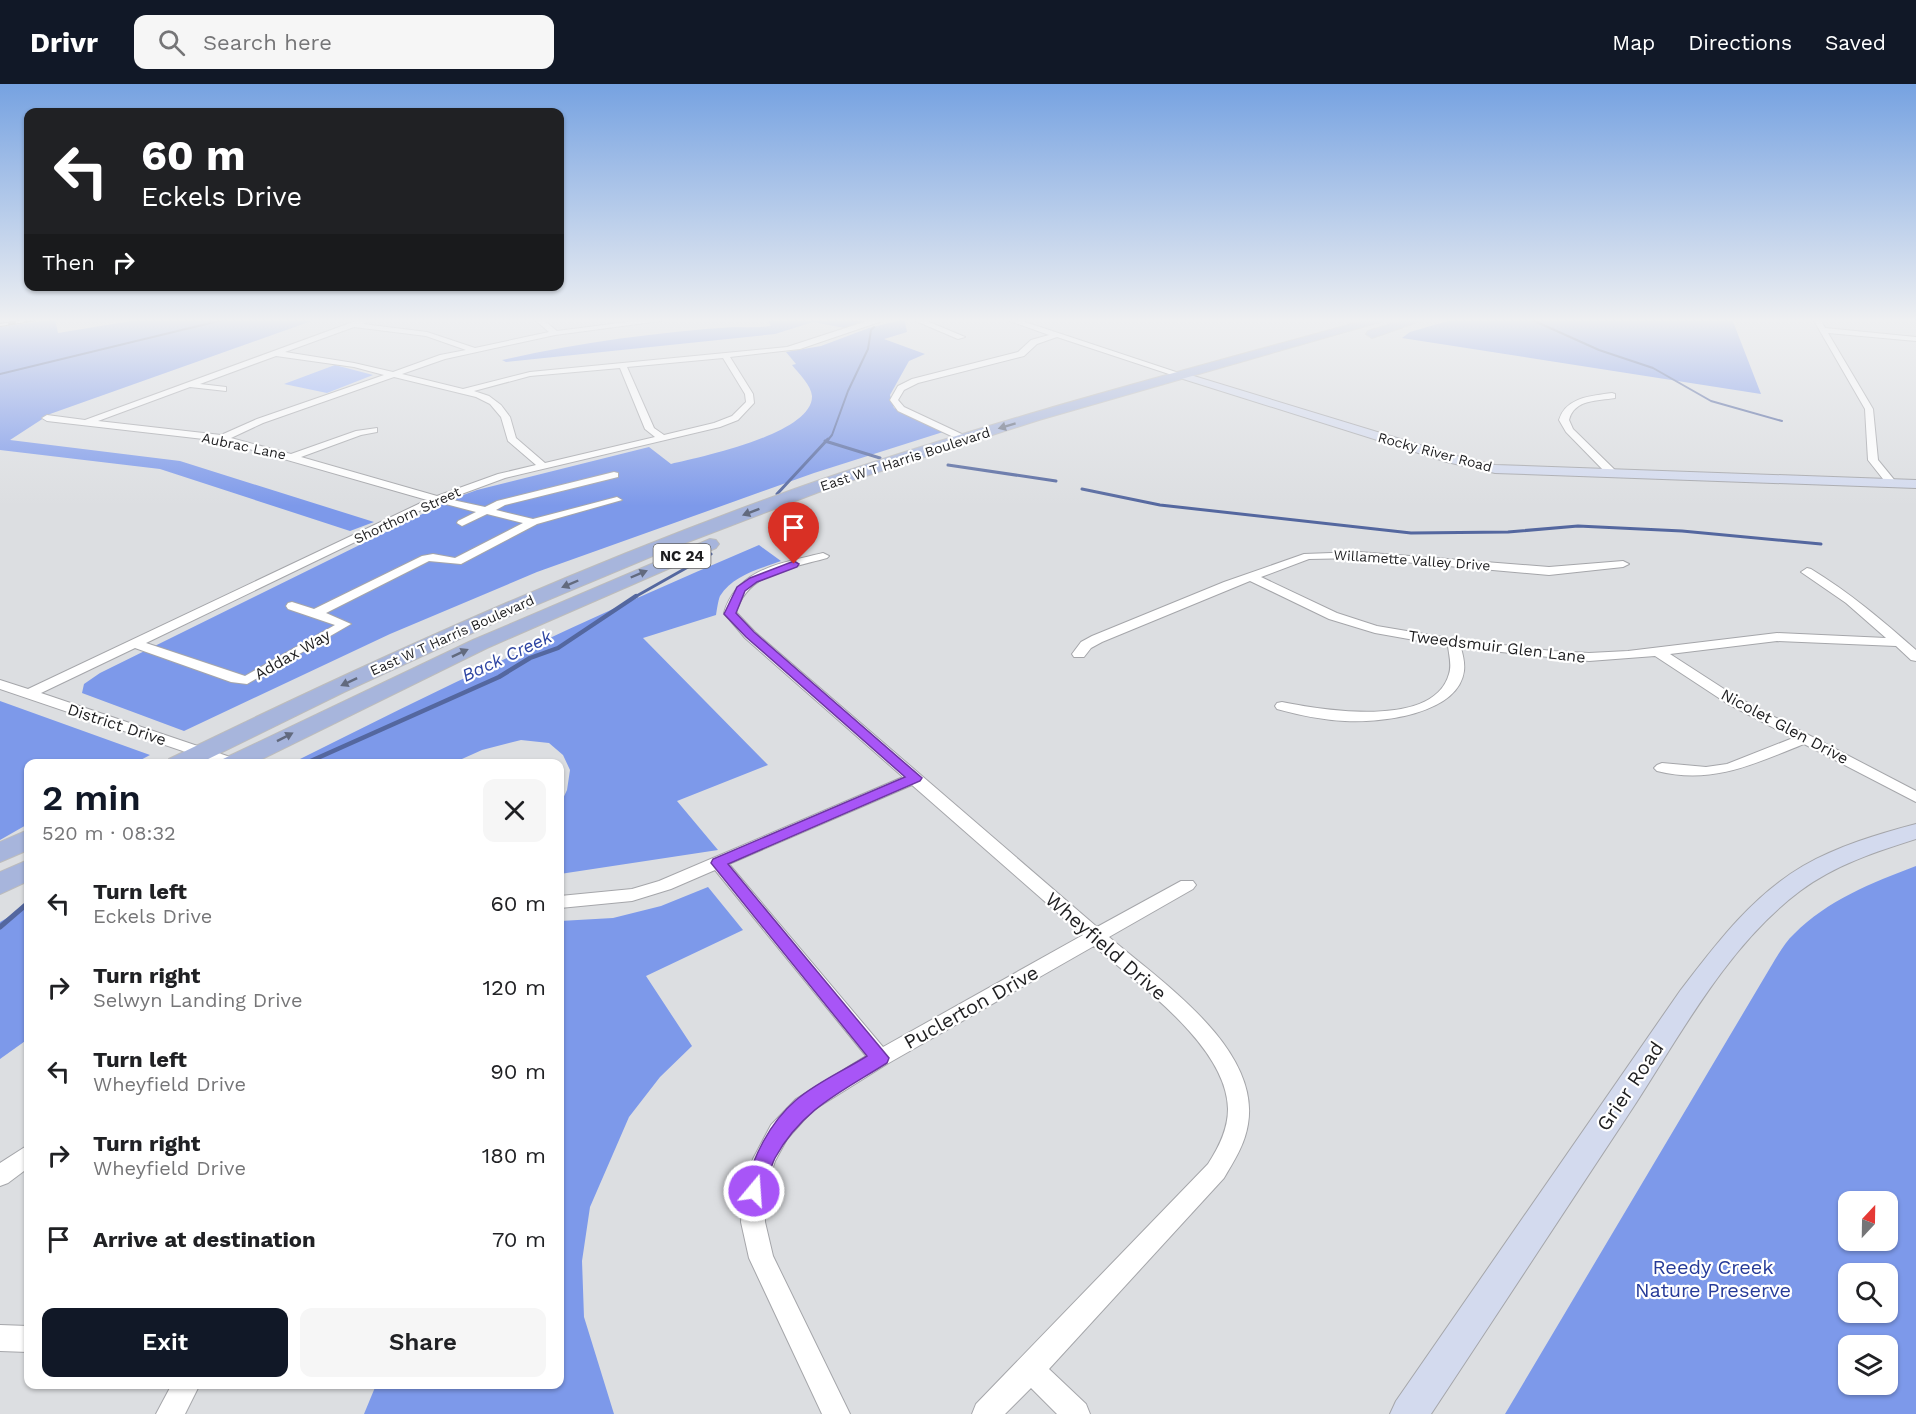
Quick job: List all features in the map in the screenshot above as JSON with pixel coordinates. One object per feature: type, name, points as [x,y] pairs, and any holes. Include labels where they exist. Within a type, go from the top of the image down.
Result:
[{"type":"main road","name":"East W T Harris Boulevard","points":[[188,759],[440,640],[637,556],[828,483],[965,439],[1166,381]]},
{"type":"main road","name":"East W T Harris Boulevard","points":[[241,759],[390,686],[537,618],[735,534],[958,454],[1207,381]]},
{"type":"main road","points":[[0,853],[24,841]]},
{"type":"main road","points":[[0,884],[24,871]]},
{"type":"street","points":[[85,423],[199,381]]},
{"type":"street","points":[[222,438],[260,421],[372,381]]},
{"type":"street","points":[[422,381],[492,400],[501,408],[510,427],[511,439],[543,466]]},
{"type":"street","points":[[464,391],[500,381]]},
{"type":"street","points":[[629,381],[650,429],[664,439]]},
{"type":"street","name":"Shorthorn Street","points":[[29,694],[437,499],[475,484],[717,425],[735,417],[750,403],[749,394],[741,381]]},
{"type":"street","points":[[915,381],[898,392],[894,400],[901,409],[965,439]]},
{"type":"street","name":"Rocky River Road","points":[[1201,381],[1473,465],[1517,471],[1916,484]]},
{"type":"street","points":[[1852,381],[1869,409],[1874,460],[1891,482]]},
{"type":"street","points":[[188,385],[224,389]]},
{"type":"street","points":[[1612,396],[1573,405],[1565,411],[1563,420],[1613,474]]},
{"type":"street","name":"Aubrac Lane","points":[[47,418],[222,438],[437,499],[533,522]]},
{"type":"street","points":[[293,457],[359,433],[374,430]]},
{"type":"street","points":[[462,523],[501,503],[602,487],[614,475]]},
{"type":"street","points":[[292,606],[315,614],[426,558],[433,557],[458,562],[533,522],[617,500],[602,487]]},
{"type":"street","name":"Willamette Valley Drive","points":[[1079,654],[1086,645],[1096,639],[1293,560],[1322,554],[1549,571],[1623,564]]},
{"type":"street","name":"Wheyfield Drive","points":[[823,556],[782,567],[753,580],[740,589],[730,614],[750,635],[1195,1023],[1219,1051],[1235,1081],[1239,1111],[1233,1141],[1216,1171],[986,1414]]},
{"type":"street","points":[[1807,572],[1839,592],[1916,657]]},
{"type":"street","name":"Tweedsmuir Glen Lane","points":[[1251,577],[1315,608],[1353,623],[1393,633],[1454,643],[1589,657],[1777,637],[1899,642]]},
{"type":"street","name":"Addax Way","points":[[136,644],[236,679],[247,680],[345,624],[315,614]]},
{"type":"street","points":[[1282,706],[1355,717],[1401,713],[1422,706],[1439,698],[1452,684],[1457,674],[1454,643]]},
{"type":"street","name":"Nicolet Glen Drive","points":[[1657,651],[1733,701],[1916,796]]},
{"type":"street","name":"District Drive","points":[[0,684],[221,759]]},
{"type":"street","points":[[1662,768],[1706,772],[1730,768],[1807,738]]},
{"type":"street","points":[[564,902],[632,895],[665,885],[915,778]]},
{"type":"street","name":"Grier Road","points":[[1409,1414],[1690,998],[1730,944],[1786,889],[1818,868],[1835,859],[1916,831]]},
{"type":"street","points":[[718,863],[880,1058]]},
{"type":"street","name":"Puclerton Drive","points":[[836,1414],[761,1258],[753,1222],[754,1191],[769,1150],[780,1132],[804,1105],[880,1058],[1187,885]]},
{"type":"street","points":[[0,1176],[24,1158]]},
{"type":"street","points":[[0,1338],[24,1339]]},
{"type":"street","points":[[1031,1369],[1076,1414]]},
{"type":"street","points":[[170,1414],[184,1389]]},
{"type":"shaded area","points":[[292,381],[357,381],[327,393],[284,384]]},
{"type":"green space","points":[[0,381],[143,381],[50,414],[10,440],[180,461],[374,522],[350,531],[160,469],[0,450]]},
{"type":"green space","points":[[805,381],[898,381],[890,395],[894,408],[943,432],[814,473],[537,572],[390,634],[184,731],[82,693],[84,684],[100,673],[455,498],[477,490],[649,447],[671,464],[753,442],[794,422],[807,410],[812,396]]},
{"type":"green space","points":[[1678,381],[1756,381],[1761,394]]},
{"type":"green space","points":[[759,545],[781,561],[732,583],[720,596],[716,615],[643,638],[768,765],[677,801],[718,850],[564,873],[564,796],[570,770],[563,755],[549,743],[521,740],[482,750],[462,759],[300,759],[523,650]]},
{"type":"green space","points":[[0,701],[150,755],[142,759],[24,759],[24,826],[0,840]]},
{"type":"green space","name":"Reedy Creek Nature Preserve","points":[[1916,866],[1916,1414],[1505,1414],[1784,946],[1821,911],[1867,886]]},
{"type":"green space","points":[[708,887],[743,930],[646,976],[692,1046],[660,1077],[629,1117],[590,1207],[582,1261],[584,1317],[614,1414],[364,1414],[374,1389],[564,1389],[564,921],[613,918],[661,906]]},
{"type":"green space","points":[[24,908],[24,1042],[0,1059],[0,922]]},
{"type":"waterway","name":"Back Creek","points":[[827,441],[832,435],[853,381]]},
{"type":"waterway","points":[[1676,381],[1711,401],[1782,421]]},
{"type":"waterway","name":"Back Creek","points":[[777,494],[826,441]]},
{"type":"waterway","points":[[826,441],[880,458]]},
{"type":"waterway","points":[[948,465],[1056,481]]},
{"type":"waterway","points":[[1082,489],[1160,505],[1411,533],[1508,532],[1578,526],[1682,531],[1821,544]]},
{"type":"waterway","name":"Back Creek","points":[[633,598],[711,554]]},
{"type":"waterway","name":"Back Creek","points":[[315,759],[499,677],[530,658],[558,648],[633,598]]},
{"type":"waterway","name":"Back Creek","points":[[0,927],[24,906]]},
{"type":"route","points":[[754,1191],[764,1159],[780,1132],[804,1105],[880,1058],[718,863],[915,778],[750,635],[730,614],[740,589],[753,580],[794,564]]}]
